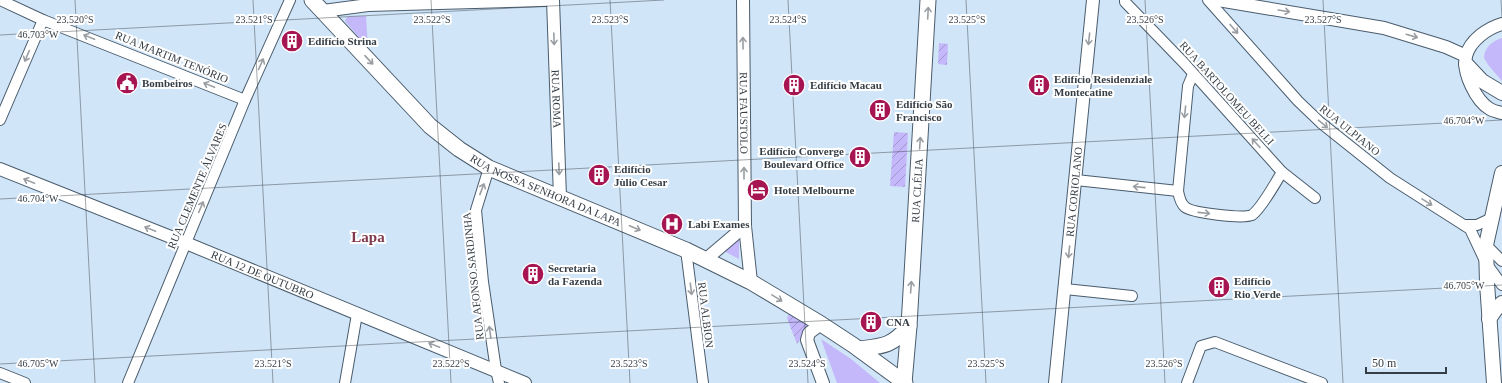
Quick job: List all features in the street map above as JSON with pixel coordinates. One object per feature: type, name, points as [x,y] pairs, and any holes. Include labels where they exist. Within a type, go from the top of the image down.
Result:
[{"type":"main road","name":"RUA NOSSA SENHORA DA LAPA","points":[[312,0],[430,126],[459,150],[489,168],[686,250],[751,282],[821,324],[859,349],[904,382]]},
{"type":"main road","name":"RUA CLÉLIA","points":[[904,382],[909,326],[928,0]]},
{"type":"main road","points":[[1466,60],[1482,81],[1502,93]]},
{"type":"main road","points":[[1494,383],[1489,319],[1486,245],[1502,174]]},
{"type":"main road","points":[[1489,319],[1502,303]]},
{"type":"main road","points":[[859,349],[876,347],[890,343],[899,337],[909,326]]},
{"type":"street","name":"RUA MARTIM TENÓRIO","points":[[0,0],[43,20],[246,100]]},
{"type":"street","name":"RUA CLEMENTE ÁLVARES","points":[[128,383],[246,100],[290,0]]},
{"type":"street","points":[[323,11],[368,3],[546,0]]},
{"type":"street","name":"RUA ROMA","points":[[553,0],[560,197]]},
{"type":"street","name":"RUA FAUSTOLO","points":[[742,0],[744,226],[751,282]]},
{"type":"street","name":"RUA CORIOLANO","points":[[1055,383],[1093,0]]},
{"type":"street","name":"RUA BARTOLOMEU BELLI","points":[[1124,0],[1282,172],[1315,198]]},
{"type":"street","name":"RUA ULPIANO","points":[[1208,0],[1298,101],[1321,123],[1390,178],[1473,232],[1486,262],[1502,285]]},
{"type":"street","points":[[1218,0],[1384,28],[1446,47],[1466,60]]},
{"type":"street","points":[[0,120],[43,20]]},
{"type":"street","points":[[1502,24],[1482,34],[1472,45],[1466,60],[1467,76],[1480,101],[1490,110],[1502,112]]},
{"type":"street","points":[[1193,74],[1188,86],[1178,191],[1181,203],[1184,207],[1189,210],[1233,216],[1249,216],[1258,210],[1282,172]]},
{"type":"street","name":"RUA AFONSO SARDINHA","points":[[489,168],[476,210],[483,282],[496,370],[500,383]]},
{"type":"street","name":"RUA 12 DE OUTUBRO","points":[[0,169],[186,243],[525,383]]},
{"type":"street","points":[[1076,180],[1178,191]]},
{"type":"street","points":[[1464,225],[1477,225],[1492,218]]},
{"type":"street","points":[[705,260],[744,226]]},
{"type":"street","points":[[1486,245],[1502,261]]},
{"type":"street","name":"RUA ALBION","points":[[686,250],[703,383]]},
{"type":"street","points":[[1065,289],[1132,296]]},
{"type":"street","points":[[345,383],[357,314]]},
{"type":"street","points":[[821,324],[809,333],[807,340],[822,383]]},
{"type":"street","points":[[1187,383],[1201,346],[1210,342],[1220,343],[1322,383]]},
{"type":"street","points":[[0,373],[25,383]]},
{"type":"shaded area","points":[[366,16],[368,48],[345,21],[347,17]]},
{"type":"shaded area","points":[[1502,38],[1502,81],[1489,66],[1484,58],[1484,54],[1490,45]]},
{"type":"shaded area","points":[[939,43],[948,44],[947,65],[938,64]]},
{"type":"shaded area","points":[[894,132],[908,133],[905,187],[890,186]]},
{"type":"shaded area","points":[[739,233],[739,259],[722,250]]},
{"type":"shaded area","points":[[789,314],[803,323],[808,324],[808,328],[797,344],[787,318]]},
{"type":"shaded area","points":[[821,339],[851,359],[880,383],[837,383]]},
{"type":"place","name":"Edifício Strina","points":[[292,41]]},
{"type":"place","name":"Bombeiros","points":[[127,83]]},
{"type":"place","name":"Edifício Macau","points":[[794,85]]},
{"type":"place","name":"Edifício Residenziale Montecatine","points":[[1039,85]]},
{"type":"place","name":"Edifício São Francisco","points":[[880,110]]},
{"type":"place","name":"Edifício Converge Boulevard Office","points":[[860,157]]},
{"type":"place","name":"Edifício Jùlio Cesar","points":[[599,175]]},
{"type":"place","name":"Hotel Melbourne","points":[[758,190]]},
{"type":"place","name":"Labi Exames","points":[[672,224]]},
{"type":"place","name":"Secretaria da Fazenda","points":[[533,274]]},
{"type":"place","name":"Edifício Rio Verde","points":[[1219,287]]},
{"type":"place","name":"CNA","points":[[871,322]]},
{"type":"district","name":"Lapa","points":[[368,237]]}]
